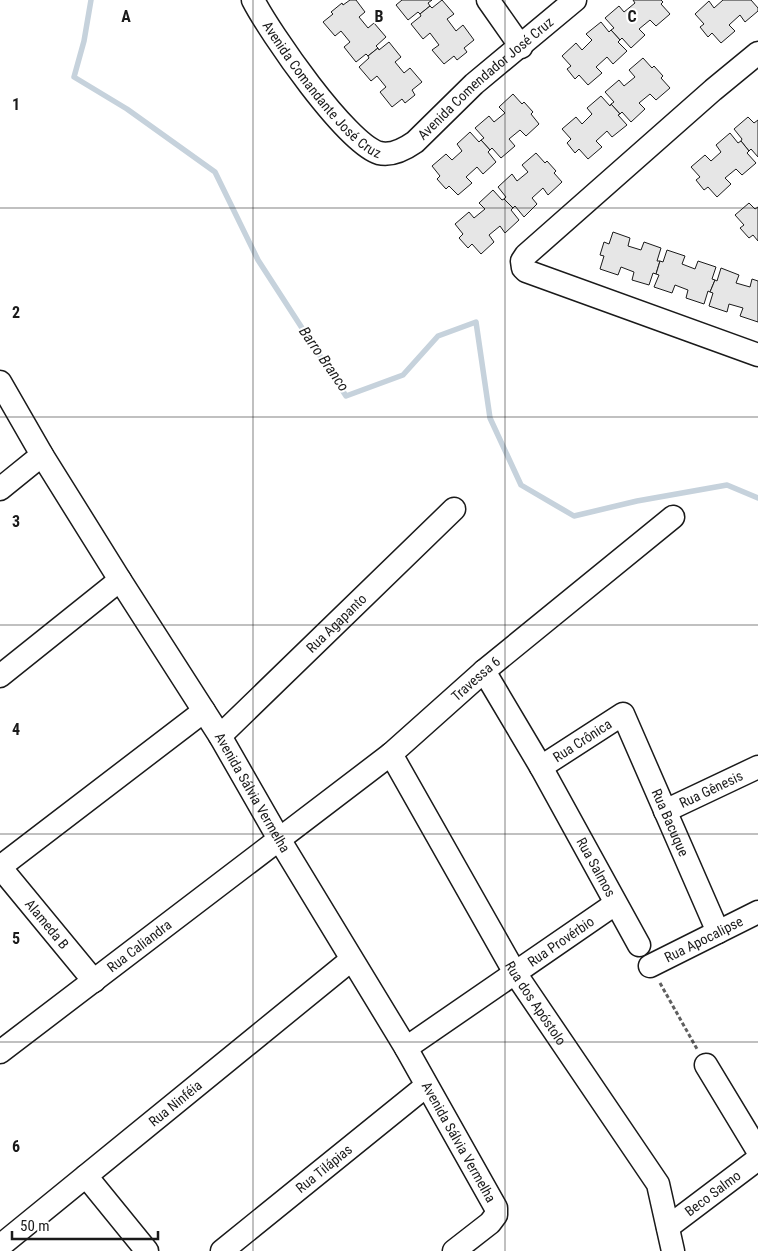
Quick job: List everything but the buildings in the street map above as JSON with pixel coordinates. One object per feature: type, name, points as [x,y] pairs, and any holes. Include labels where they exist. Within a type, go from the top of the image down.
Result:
[{"type":"street","points":[[488,0],[521,46]]},
{"type":"street","name":"Avenida Comendador José Cruz","points":[[393,153],[406,149],[415,142],[474,84],[575,0]]},
{"type":"street","name":"Avenida Comandante José Cruz","points":[[261,4],[294,64],[337,118],[367,147],[380,153],[393,153]]},
{"type":"street","points":[[755,350],[526,271],[522,264],[526,256],[705,97],[758,54]]},
{"type":"street","name":"Avenida Sálvia Vermelha","points":[[0,382],[42,455],[220,736],[351,960],[406,1048],[496,1208],[496,1214],[490,1223],[454,1251]]},
{"type":"street","points":[[0,489],[42,455]]},
{"type":"street","name":"Rua Agapanto","points":[[220,736],[454,509]]},
{"type":"street","name":"Travessa 6","points":[[279,839],[391,754],[484,671],[673,517]]},
{"type":"street","points":[[0,676],[120,580]]},
{"type":"street","name":"Rua Salmos","points":[[484,671],[541,767],[639,945]]},
{"type":"street","points":[[0,867],[204,711]]},
{"type":"street","name":"Rua Crônica","points":[[541,767],[623,714]]},
{"type":"street","name":"Rua Bacuque","points":[[623,714],[718,932]]},
{"type":"street","name":"Rua dos Apóstolo","points":[[391,754],[515,974],[658,1184],[672,1251]]},
{"type":"street","name":"Rua Gênesis","points":[[665,811],[758,767]]},
{"type":"street","name":"Rua Caliandra","points":[[0,1052],[279,839]]},
{"type":"street","name":"Alameda B","points":[[0,867],[94,981]]},
{"type":"street","name":"Rua Provérbio","points":[[406,1048],[615,904]]},
{"type":"street","name":"Rua Apocalipse","points":[[650,966],[758,912]]},
{"type":"street","name":"Rua Ninféia","points":[[0,1246],[351,960]]},
{"type":"street","points":[[706,1065],[758,1151]]},
{"type":"street","name":"Rua Tilápias","points":[[222,1251],[426,1086]]},
{"type":"street","name":"Beco Salmo","points":[[668,1226],[758,1159]]},
{"type":"street","points":[[86,1176],[147,1251]]},
{"type":"path","points":[[650,966],[706,1065]]},
{"type":"waterway","name":"Barro Branco","points":[[91,0],[84,41],[74,77],[127,109],[215,172],[258,260],[346,396],[403,375],[438,336],[476,322],[490,418],[521,485],[574,516],[637,501],[727,485],[758,498]]}]
